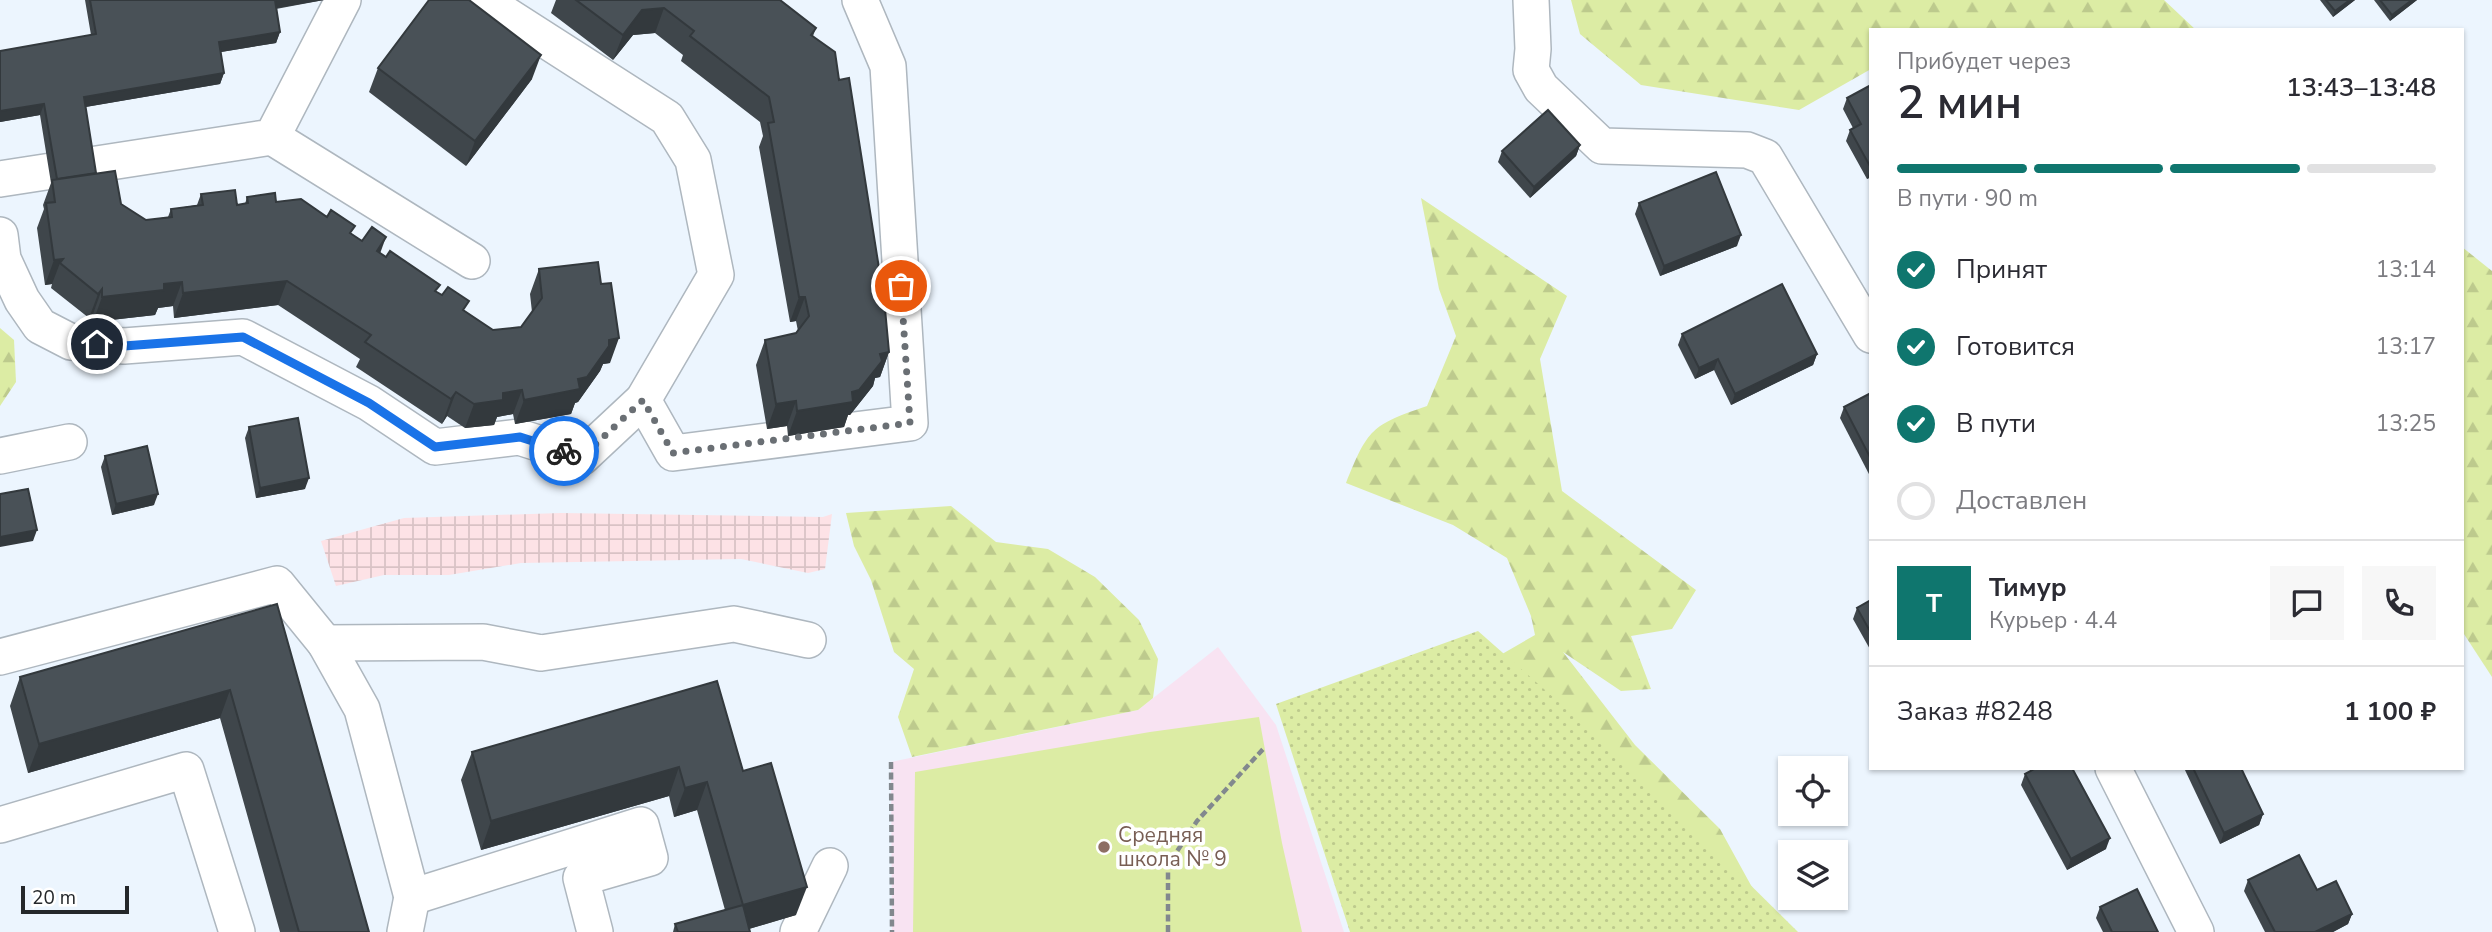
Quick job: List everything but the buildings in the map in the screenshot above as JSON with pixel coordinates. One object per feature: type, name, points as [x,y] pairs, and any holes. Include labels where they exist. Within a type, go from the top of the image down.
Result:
[{"type":"street","points":[[272,137],[343,0]]},
{"type":"street","points":[[0,235],[3,259],[22,300],[40,326],[71,342],[124,346],[243,337],[369,403],[435,447],[520,437],[582,457],[643,400],[716,275],[693,160],[667,118],[483,0]]},
{"type":"street","points":[[643,400],[673,453],[910,423],[888,66],[860,0]]},
{"type":"street","points":[[1531,0],[1534,49],[1531,70],[1541,88],[1602,146],[1747,150],[1765,157],[1869,332]]},
{"type":"street","points":[[0,179],[272,137],[472,261]]},
{"type":"street","points":[[0,456],[69,442]]},
{"type":"street","points":[[0,657],[277,584],[325,643],[362,709],[412,897],[405,932]]},
{"type":"street","points":[[325,643],[483,642],[541,653],[734,624],[808,640]]},
{"type":"street","points":[[0,825],[186,770],[237,932]]},
{"type":"street","points":[[2114,770],[2196,932]]},
{"type":"street","points":[[412,897],[641,825],[650,858],[581,878],[595,932]]},
{"type":"street","points":[[798,932],[830,866]]},
{"type":"path","points":[[1168,932],[1168,865],[1197,821],[1265,747]]},
{"type":"path","points":[[891,762],[892,932]]},
{"type":"shaded area","points":[[561,513],[823,517],[832,514],[825,569],[808,573],[741,559],[521,563],[449,575],[384,575],[336,586],[321,541],[404,518]]},
{"type":"shaded area","name":"Средняя школа № 9","points":[[1218,647],[1276,725],[1344,932],[892,932],[891,762],[1138,710]]},
{"type":"green space","points":[[1571,0],[2164,0],[2194,28],[1869,28],[1869,70],[1799,110],[1641,85],[1580,34]]},
{"type":"green space","points":[[1421,198],[1567,296],[1540,359],[1562,491],[1696,590],[1672,629],[1631,636],[1651,689],[1621,691],[1563,652],[1635,745],[1720,829],[1775,929],[1327,755],[1535,635],[1531,616],[1507,558],[1453,525],[1346,483],[1360,451],[1374,431],[1394,418],[1427,406],[1456,336],[1439,289]]},
{"type":"green space","points":[[2464,249],[2492,271],[2492,677],[2464,634]]},
{"type":"green space","points":[[0,328],[14,340],[16,382],[0,406]]},
{"type":"green space","points":[[951,506],[996,542],[1048,549],[1095,577],[1139,620],[1158,659],[1153,698],[1138,710],[912,757],[898,717],[914,669],[894,652],[871,580],[854,546],[846,513]]},
{"type":"green space","points":[[1478,631],[1620,756],[1798,932],[1350,932],[1276,704]]},
{"type":"green space","name":"Средняя школа № 9","points":[[1259,717],[1282,843],[1302,932],[913,932],[915,772],[1150,732]]},
{"type":"way so far","points":[[564,451],[582,457],[643,400],[673,453],[910,423],[901,286]]},
{"type":"place","name":"Средняя школа № 9","points":[[1104,847]]},
{"type":"route","points":[[97,344],[124,346],[243,337],[369,403],[435,447],[520,437],[564,451]]}]
